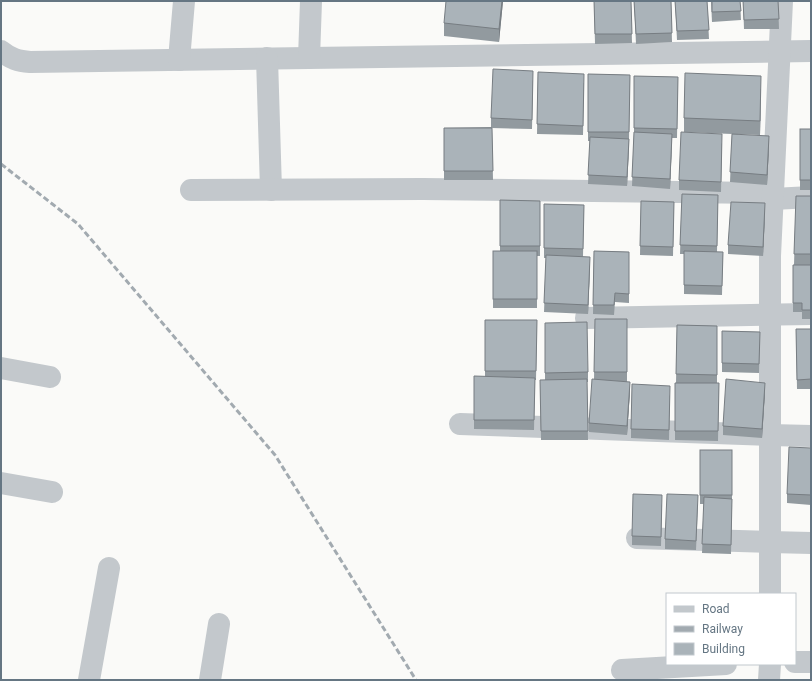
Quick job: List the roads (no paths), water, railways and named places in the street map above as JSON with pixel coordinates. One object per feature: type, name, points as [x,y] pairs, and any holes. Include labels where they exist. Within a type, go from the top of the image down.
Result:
[{"type":"street","points":[[179,60],[184,1]]},
{"type":"street","points":[[309,58],[311,1]]},
{"type":"street","points":[[770,593],[770,256],[782,1]]},
{"type":"street","points":[[1,51],[17,61],[30,62],[811,51]]},
{"type":"street","points":[[267,58],[271,190]]},
{"type":"street","points":[[191,190],[431,189],[811,197]]},
{"type":"street","points":[[586,318],[811,314]]},
{"type":"street","points":[[1,368],[50,377]]},
{"type":"street","points":[[460,424],[811,436]]},
{"type":"street","points":[[1,483],[52,492]]},
{"type":"street","points":[[637,538],[811,543]]},
{"type":"street","points":[[89,680],[109,568]]},
{"type":"street","points":[[210,680],[219,624]]},
{"type":"street","points":[[796,662],[811,662]]},
{"type":"street","points":[[622,670],[709,665]]},
{"type":"street","points":[[770,665],[770,680]]},
{"type":"railway","points":[[1,164],[78,224],[275,455],[416,680]]}]
